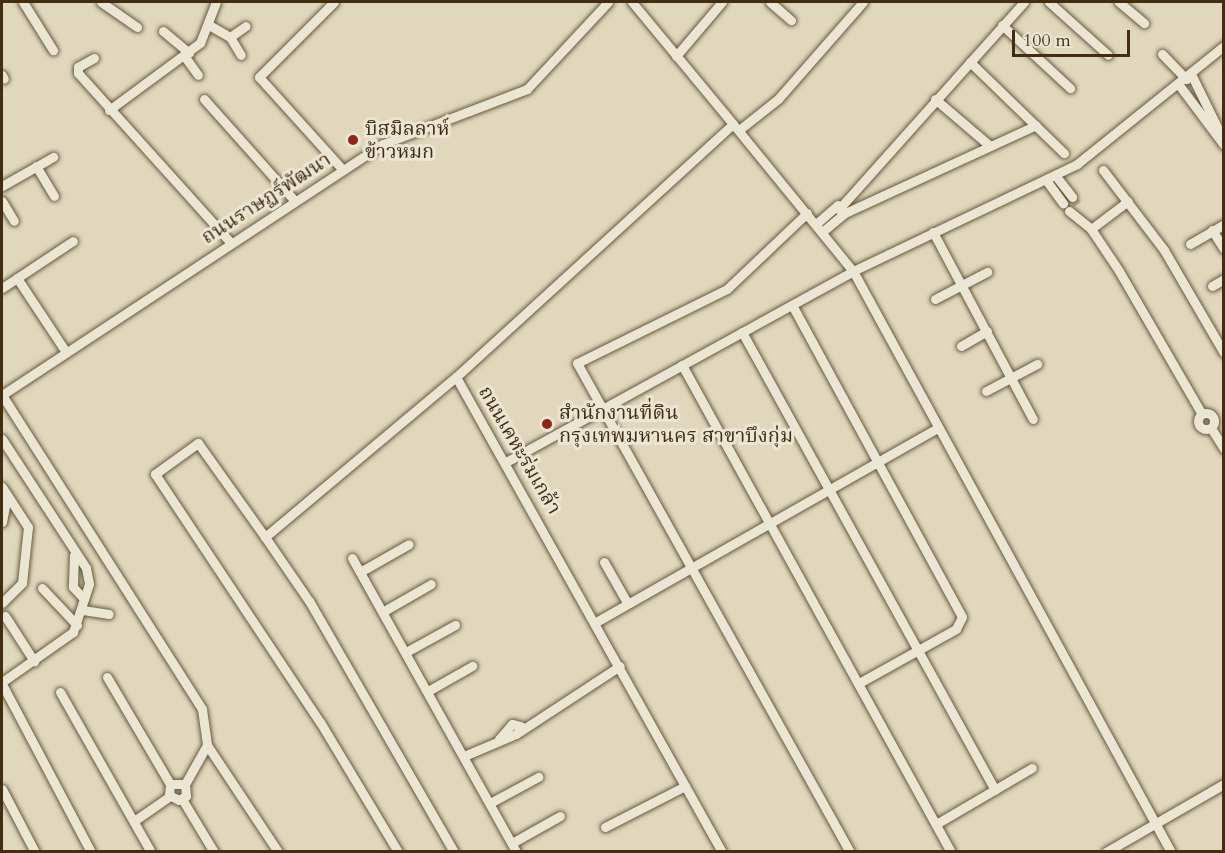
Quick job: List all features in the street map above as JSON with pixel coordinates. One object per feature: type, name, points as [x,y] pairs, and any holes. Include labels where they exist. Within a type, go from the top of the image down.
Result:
[{"type":"street","points":[[23,2],[53,50]]},
{"type":"street","points":[[101,2],[137,27]]},
{"type":"street","points":[[109,110],[187,55],[210,25],[216,3],[205,2]]},
{"type":"street","points":[[334,2],[259,79],[342,169]]},
{"type":"street","name":"ถนนราษฏร์พัฒนา","points":[[2,395],[342,169],[404,134],[527,89],[608,2]]},
{"type":"street","points":[[632,2],[853,271],[1171,852]]},
{"type":"street","points":[[676,56],[722,2]]},
{"type":"street","points":[[770,2],[791,20]]},
{"type":"street","name":"ถนนเคหะร่มเกล้า","points":[[722,852],[596,622],[456,377],[736,127],[772,105],[863,2]]},
{"type":"street","points":[[819,228],[1024,2]]},
{"type":"street","points":[[1049,2],[1108,55]]},
{"type":"street","points":[[1119,2],[1144,23]]},
{"type":"street","points":[[210,25],[230,37],[241,55]]},
{"type":"street","points":[[1002,25],[1070,88]]},
{"type":"street","points":[[230,37],[246,26]]},
{"type":"street","points":[[163,32],[187,55],[198,75]]},
{"type":"street","points":[[506,462],[853,271],[1055,175],[1125,130],[1224,46]]},
{"type":"street","points":[[1162,54],[1185,80],[1224,143]]},
{"type":"street","points":[[94,58],[77,71],[109,110],[230,242]]},
{"type":"street","points":[[970,62],[1064,153]]},
{"type":"street","points":[[1185,80],[1224,143]]},
{"type":"street","points":[[204,99],[294,200]]},
{"type":"street","points":[[935,99],[990,146]]},
{"type":"street","points":[[819,228],[845,213],[1036,124]]},
{"type":"street","points":[[2,186],[53,157]]},
{"type":"street","points":[[36,166],[54,196]]},
{"type":"street","points":[[1103,170],[1164,250],[1224,353]]},
{"type":"street","points":[[1055,175],[1075,201],[1079,216]]},
{"type":"street","points":[[1046,180],[1066,207],[1079,216],[1091,230],[1202,414],[1212,424],[1224,449]]},
{"type":"street","points":[[2,201],[14,221]]},
{"type":"street","points":[[1091,230],[1128,201]]},
{"type":"street","points":[[838,205],[845,213]]},
{"type":"street","points":[[807,213],[727,289],[577,363],[850,852]]},
{"type":"street","points":[[1190,244],[1224,224]]},
{"type":"street","points":[[1212,230],[1224,249]]},
{"type":"street","points":[[933,232],[1033,419]]},
{"type":"street","points":[[2,288],[73,241]]},
{"type":"street","points":[[935,299],[987,272]]},
{"type":"street","points":[[17,278],[66,352]]},
{"type":"street","points":[[1212,286],[1224,279]]},
{"type":"street","points":[[792,305],[880,460],[962,617],[956,629],[859,684]]},
{"type":"street","points":[[961,346],[987,331]]},
{"type":"street","points":[[742,332],[995,790]]},
{"type":"street","points":[[986,391],[1037,364]]},
{"type":"street","points":[[682,365],[951,852]]},
{"type":"street","points":[[265,537],[456,377]]},
{"type":"street","points":[[2,395],[197,698],[206,719],[207,745],[278,852]]},
{"type":"street","points":[[1202,414],[1199,426],[1212,424],[1224,415]]},
{"type":"street","points":[[596,622],[938,428]]},
{"type":"street","points":[[2,439],[74,555],[86,568],[84,599],[77,625],[34,661],[2,683],[92,852]]},
{"type":"street","points":[[398,852],[314,712],[155,474],[198,443],[309,602],[454,852]]},
{"type":"street","points":[[2,487],[28,527],[22,583],[2,603]]},
{"type":"street","points":[[2,522],[7,496]]},
{"type":"street","points":[[360,572],[409,544]]},
{"type":"street","points":[[74,555],[73,587],[84,599]]},
{"type":"street","points":[[352,558],[384,611],[514,847],[560,816]]},
{"type":"street","points":[[604,562],[628,604]]},
{"type":"street","points":[[384,611],[431,584]]},
{"type":"street","points":[[42,588],[77,625]]},
{"type":"street","points":[[82,610],[109,614]]},
{"type":"street","points":[[5,616],[34,661]]},
{"type":"street","points":[[406,652],[455,625]]},
{"type":"street","points":[[428,691],[472,666]]},
{"type":"street","points":[[464,756],[498,739],[512,724],[521,726],[620,666]]},
{"type":"street","points":[[107,677],[170,784],[170,796]]},
{"type":"street","points":[[60,692],[151,852]]},
{"type":"street","points":[[207,745],[185,784],[182,799],[214,852]]},
{"type":"street","points":[[936,824],[1032,768]]},
{"type":"street","points":[[490,802],[538,777]]},
{"type":"street","points":[[170,784],[185,784]]},
{"type":"street","points":[[1106,852],[1224,784]]},
{"type":"street","points":[[605,827],[685,786]]},
{"type":"street","points":[[2,789],[35,852]]},
{"type":"street","points":[[134,822],[170,796],[182,799]]},
{"type":"tunnel","points":[[1072,197],[1078,205]]},
{"type":"place","name":"บิสมิลลาห์ ข้าวหมก","points":[[353,140]]},
{"type":"place","name":"สำนักงานที่ดิน กรุงเทพมหานคร สาขาบึงกุ่ม","points":[[547,424]]}]
